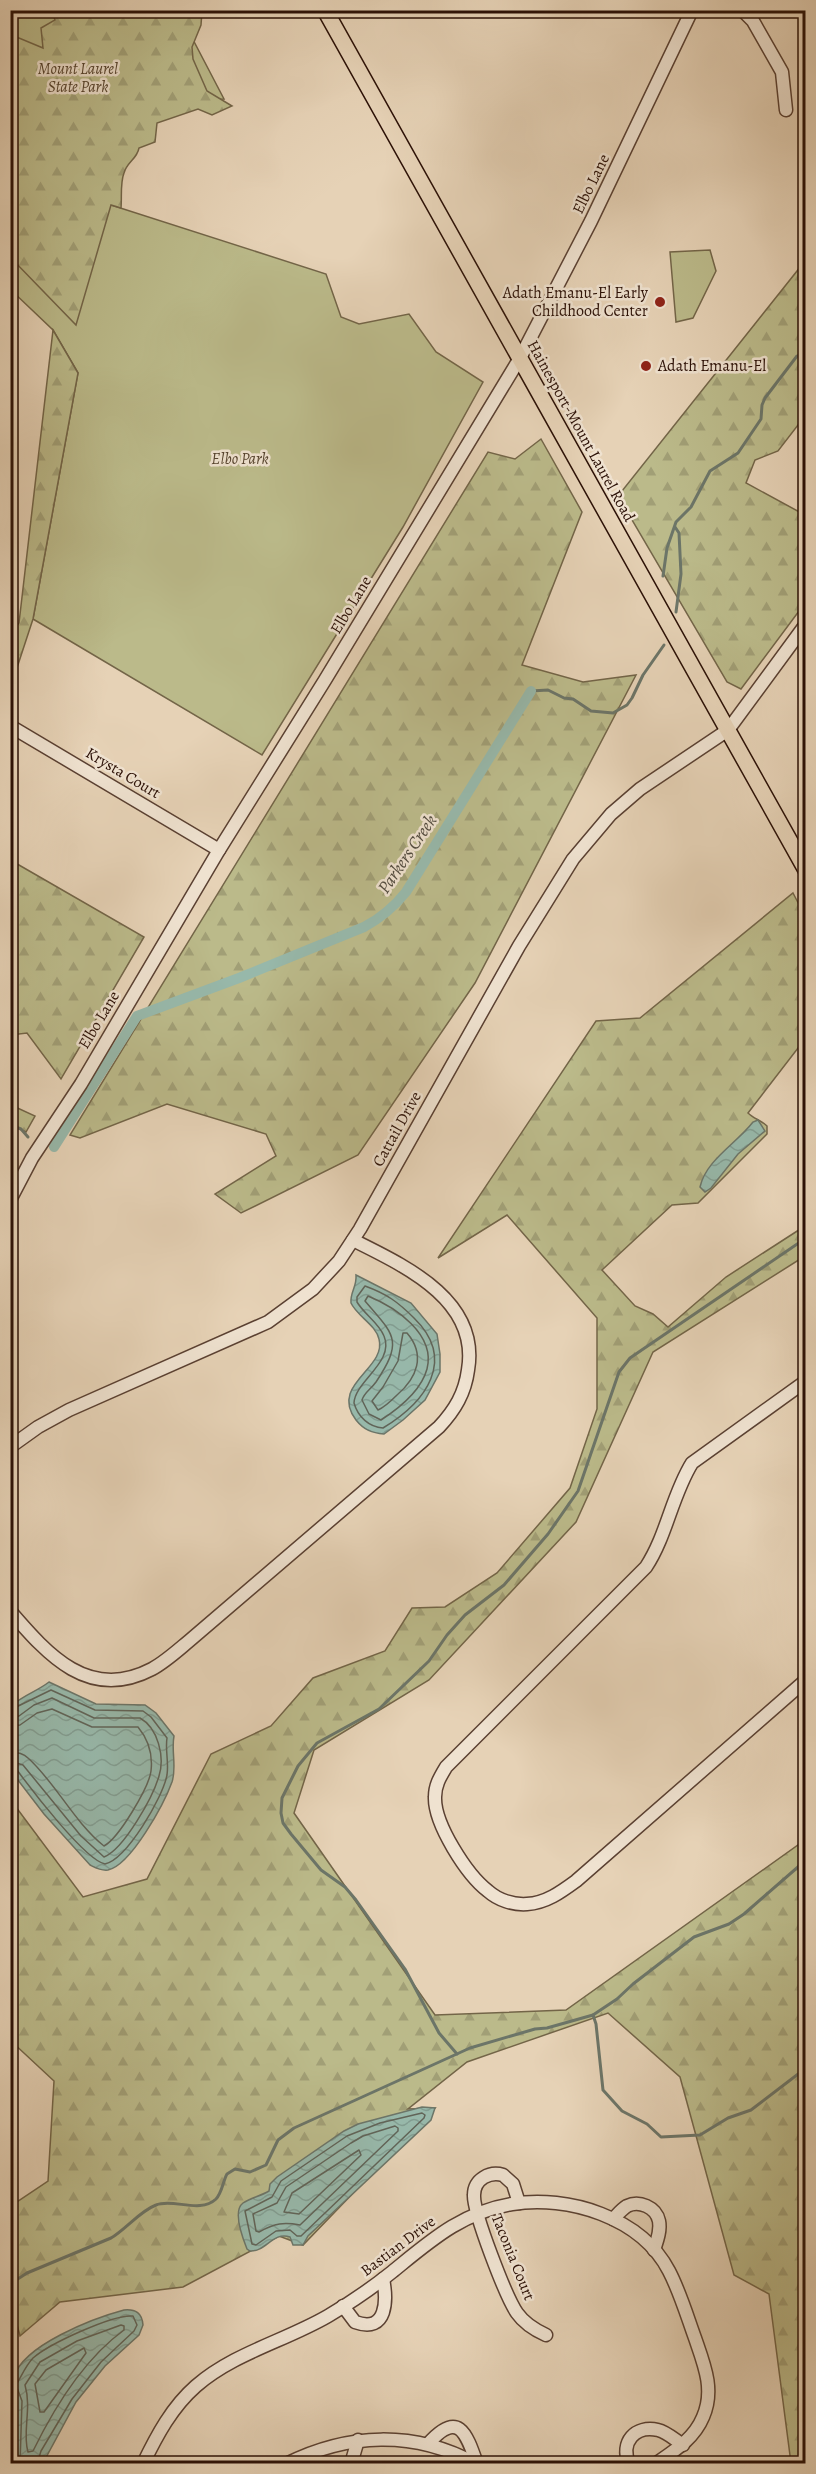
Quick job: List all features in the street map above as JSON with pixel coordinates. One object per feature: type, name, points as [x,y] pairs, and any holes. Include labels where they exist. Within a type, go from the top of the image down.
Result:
[{"type":"main road","name":"Hainesport-Mount Laurel Road","points":[[325,10],[806,870]]},
{"type":"street","name":"Elbo Lane","points":[[10,1200],[32,1158],[81,1084],[219,850],[325,681],[520,358],[591,221],[692,10]]},
{"type":"street","points":[[742,10],[753,21],[782,72],[786,110]]},
{"type":"street","name":"Cattail Drive","points":[[10,1447],[38,1427],[69,1410],[268,1322],[313,1288],[339,1261],[353,1240],[519,946],[573,859],[611,814],[640,789],[728,730],[806,624]]},
{"type":"street","name":"Krysta Court","points":[[10,726],[219,850]]},
{"type":"street","points":[[10,1611],[48,1653],[72,1670],[99,1679],[127,1678],[140,1674],[165,1660],[189,1641],[445,1421],[458,1403],[467,1376],[470,1349],[464,1323],[449,1301],[429,1284],[380,1253],[353,1240]]},
{"type":"street","points":[[806,1381],[692,1463],[685,1474],[664,1533],[646,1567],[446,1767],[435,1788],[434,1800],[440,1823],[461,1860],[489,1892],[513,1903],[526,1904],[545,1900],[576,1881],[806,1680]]},
{"type":"street","name":"Taconia Court","points":[[519,2203],[509,2179],[497,2173],[478,2181],[475,2187],[474,2201],[513,2307],[525,2322],[546,2335]]},
{"type":"street","name":"Bastian Drive","points":[[143,2463],[176,2407],[208,2377],[233,2361],[300,2330],[343,2306],[383,2279],[434,2237],[478,2213],[519,2203],[541,2202],[568,2205],[613,2219],[631,2229],[654,2250],[668,2270],[676,2287],[707,2379],[709,2392],[698,2428],[683,2445],[655,2463]]},
{"type":"street","points":[[613,2219],[630,2205],[643,2205],[650,2208],[659,2220],[659,2234],[654,2250]]},
{"type":"street","points":[[343,2306],[351,2319],[361,2324],[368,2324],[380,2318],[387,2299],[383,2279]]},
{"type":"street","points":[[428,2444],[440,2430],[453,2427],[459,2429],[470,2441],[477,2463]]},
{"type":"street","points":[[629,2463],[625,2448],[629,2439],[643,2430],[661,2430],[683,2445]]},
{"type":"street","points":[[295,2462],[324,2448],[358,2440],[391,2439],[428,2444],[477,2463]]},
{"type":"street","points":[[351,2463],[358,2440]]},
{"type":"green space","name":"Elbo Park","points":[[10,11],[178,11],[224,99],[141,102],[111,205],[326,274],[341,317],[359,324],[409,314],[436,352],[483,382],[403,527],[262,755],[33,619],[78,373],[53,330],[11,290]]},
{"type":"green space","name":"Mount Laurel State Park","points":[[52,11],[202,11],[201,25],[192,47],[193,59],[207,91],[232,106],[212,115],[198,109],[157,123],[155,142],[139,148],[125,169],[121,208],[111,205],[76,325],[11,258],[11,37],[43,48],[41,28],[55,20]]},
{"type":"green space","points":[[710,250],[716,271],[693,318],[676,322],[670,252]]},
{"type":"green space","points":[[805,261],[805,416],[778,451],[755,460],[746,483],[805,515],[805,603],[741,689],[727,682],[618,496]]},
{"type":"green space","points":[[53,330],[78,373],[33,619],[11,686],[11,633],[19,623]]},
{"type":"green space","points":[[541,439],[582,512],[522,665],[583,682],[636,675],[475,983],[358,1155],[241,1213],[215,1194],[276,1156],[266,1134],[167,1104],[80,1138],[70,1135],[488,452],[515,459]]},
{"type":"green space","points":[[12,861],[144,937],[61,1079],[27,1033],[11,1035]]},
{"type":"green space","points":[[793,893],[805,916],[805,1039],[748,1113],[767,1126],[767,1134],[698,1203],[672,1205],[602,1270],[635,1306],[653,1314],[668,1327],[726,1277],[805,1226],[805,1256],[653,1352],[576,1522],[429,1680],[314,1750],[294,1813],[435,2015],[566,2010],[805,1840],[805,2463],[791,2463],[769,2294],[734,2275],[680,2077],[608,2013],[467,2062],[408,2109],[435,2108],[303,2245],[279,2236],[183,2287],[60,2302],[20,2336],[11,2301],[11,2206],[48,2181],[54,2081],[11,2041],[10,1799],[83,1897],[147,1879],[211,1754],[271,1726],[313,1678],[385,1651],[412,1608],[445,1607],[497,1573],[570,1488],[597,1409],[597,1318],[507,1215],[438,1258],[596,1021],[640,1018]]},
{"type":"green space","points":[[11,1105],[35,1116],[26,1132],[11,1125]]},
{"type":"water","points":[[758,1120],[765,1131],[738,1154],[711,1188],[705,1192],[700,1187],[708,1169],[753,1122]]},
{"type":"water","points":[[356,1275],[411,1303],[437,1334],[440,1372],[425,1400],[384,1434],[365,1429],[356,1420],[350,1407],[349,1396],[354,1386],[375,1359],[379,1350],[377,1334],[351,1303]]},
{"type":"water","points":[[49,1682],[96,1704],[145,1705],[156,1713],[174,1736],[172,1782],[162,1804],[146,1832],[127,1857],[108,1870],[101,1870],[90,1865],[44,1814],[11,1771],[11,1706]]},
{"type":"water","points":[[422,2107],[435,2108],[431,2120],[308,2236],[303,2245],[293,2245],[290,2237],[284,2236],[256,2250],[247,2249],[238,2218],[238,2212],[243,2203],[269,2191],[270,2184],[277,2177],[344,2131],[358,2124]]},
{"type":"water","points":[[124,2310],[132,2310],[140,2315],[143,2325],[139,2335],[105,2366],[76,2402],[43,2463],[14,2463],[16,2408],[13,2381],[20,2365],[31,2354],[61,2334],[95,2319]]},
{"type":"waterway","name":"Parkers Creek","points":[[663,576],[667,548],[676,522],[691,507],[710,471],[738,453],[761,419],[765,398],[797,356],[806,352]]},
{"type":"waterway","name":"Parkers Creek","points":[[675,527],[679,533],[681,574],[676,612]]},
{"type":"waterway","name":"Parkers Creek","points":[[531,691],[548,690],[564,698],[573,699],[591,711],[613,713],[627,705],[643,675],[664,645]]},
{"type":"waterway","name":"Parkers Creek","points":[[54,1147],[137,1016],[239,978],[364,927],[392,907],[406,892],[531,691]]},
{"type":"waterway","name":"Parkers Creek","points":[[10,1125],[21,1129],[28,1137]]},
{"type":"waterway","points":[[457,2054],[439,2033],[405,1969],[356,1900],[345,1887],[321,1870],[283,1823],[282,1798],[298,1766],[317,1743],[379,1709],[429,1661],[447,1635],[465,1615],[504,1585],[548,1534],[578,1491],[619,1372],[630,1358],[806,1238]]},
{"type":"waterway","points":[[10,2284],[27,2273],[111,2238],[144,2211],[156,2205],[170,2203],[194,2206],[210,2203],[218,2196],[227,2174],[235,2169],[250,2172],[266,2165],[278,2140],[294,2128],[470,2048],[593,2015],[617,1999],[694,1937],[729,1924],[744,1914],[806,1860]]},
{"type":"waterway","points":[[593,2015],[603,2090],[622,2111],[647,2124],[661,2137],[700,2135],[728,2118],[751,2110],[806,2068]]},
{"type":"place","name":"Adath Emanu-El Early Childhood Center","points":[[660,302]]},
{"type":"place","name":"Adath Emanu-El","points":[[646,366]]}]
